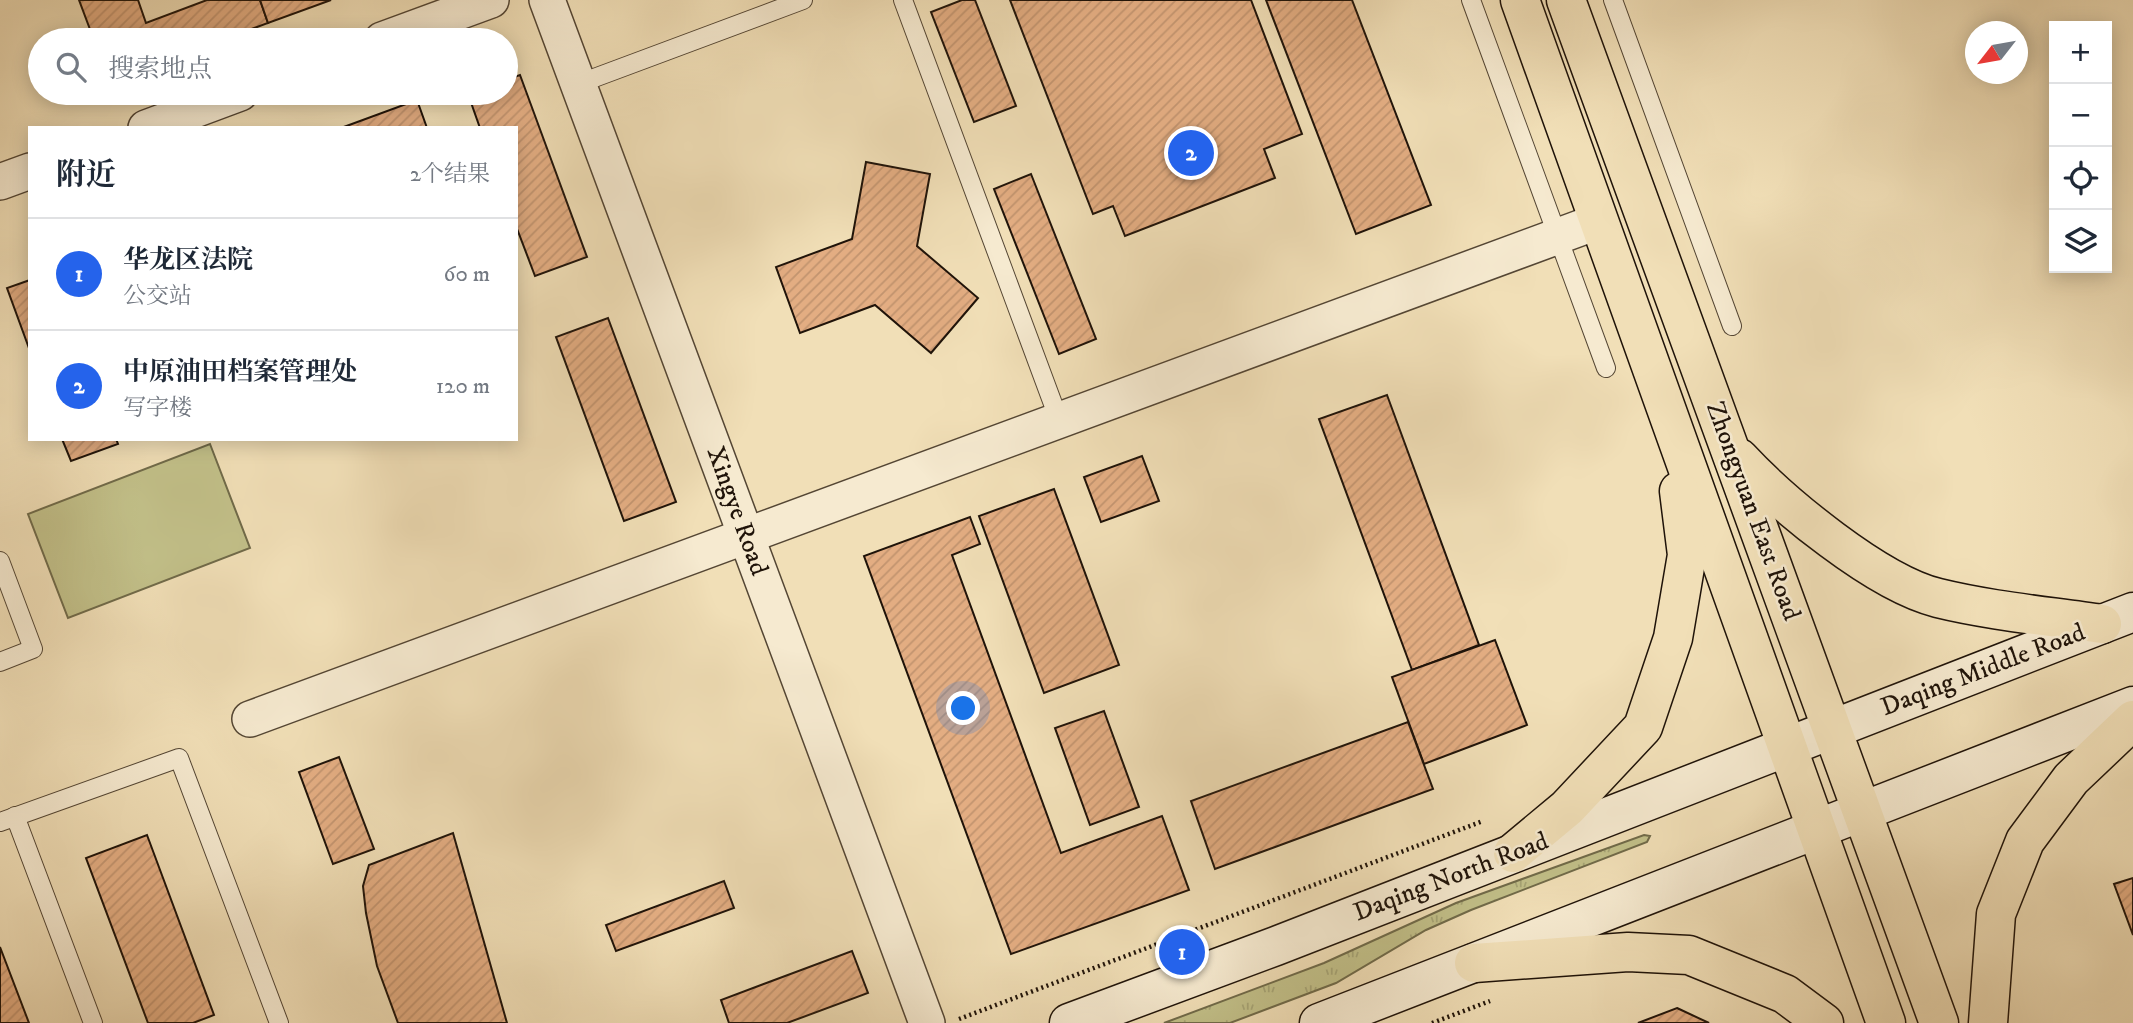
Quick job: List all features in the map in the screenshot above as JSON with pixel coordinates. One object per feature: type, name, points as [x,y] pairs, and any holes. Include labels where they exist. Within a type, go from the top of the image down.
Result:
[{"type":"main road","name":"Zhongyuan East Road","points":[[1520,0],[1886,1023]]},
{"type":"main road","name":"Zhongyuan East Road","points":[[1566,0],[1940,1023]]},
{"type":"main road","points":[[1513,853],[1567,808],[1643,727],[1673,638],[1687,555],[1669,416]]},
{"type":"main road","points":[[1730,449],[1771,492],[1887,576],[1936,598],[2118,618]]},
{"type":"main road","name":"Daqing Middle Road","points":[[1833,729],[2118,618]]},
{"type":"main road","points":[[1319,1023],[2133,706]]},
{"type":"main road","points":[[1988,1023],[1996,914],[2025,841],[2071,779],[2133,720]]},
{"type":"main road","name":"Daqing North Road","points":[[1069,1023],[1833,729]]},
{"type":"main road","points":[[1474,963],[1628,952],[1689,955],[1785,994],[1824,1023]]},
{"type":"street","points":[[415,28],[491,0]]},
{"type":"street","name":"Xingye Road","points":[[547,0],[928,1023]]},
{"type":"street","points":[[151,126],[208,105]]},
{"type":"street","points":[[0,182],[28,172]]},
{"type":"street","points":[[250,719],[1599,221]]},
{"type":"lane","points":[[578,84],[803,0]]},
{"type":"lane","points":[[903,0],[1059,421]]},
{"type":"lane","points":[[1471,0],[1606,368]]},
{"type":"lane","points":[[1613,0],[1732,326]]},
{"type":"lane","points":[[0,561],[33,649],[0,662]]},
{"type":"lane","points":[[93,1023],[8,819],[179,758],[279,1023]]},
{"type":"path","points":[[948,1023],[1483,821]]},
{"type":"path","points":[[1432,1023],[1493,999]]},
{"type":"green space","points":[[210,444],[250,548],[68,618],[28,514]]},
{"type":"green space","points":[[1644,835],[1650,836],[1647,842],[1426,930],[1336,983],[1230,1023],[1164,1023],[1324,963],[1456,903]]},
{"type":"building","points":[[79,0],[138,0],[146,23],[207,0],[260,0],[268,23],[254,28],[90,28]]},
{"type":"building","points":[[260,0],[331,0],[268,23]]},
{"type":"building","points":[[962,0],[975,0],[1016,106],[974,122],[931,12]]},
{"type":"building","points":[[1010,0],[1251,0],[1302,134],[1264,149],[1275,178],[1125,236],[1113,206],[1093,214]]},
{"type":"building","points":[[1266,0],[1352,0],[1431,205],[1356,234]]},
{"type":"building","points":[[520,75],[587,257],[535,276],[518,231],[518,126],[479,126],[472,105],[518,105]]},
{"type":"building","points":[[403,105],[419,105],[426,126],[346,126]]},
{"type":"building","points":[[866,162],[930,174],[917,246],[978,298],[931,353],[875,305],[800,333],[776,267],[852,239]]},
{"type":"building","points":[[1031,174],[1096,339],[1059,354],[994,189]]},
{"type":"building","points":[[28,281],[28,346],[7,288]]},
{"type":"building","points":[[608,318],[676,502],[624,521],[556,337]]},
{"type":"building","points":[[1387,395],[1479,645],[1412,670],[1319,419]]},
{"type":"building","points":[[63,441],[117,441],[118,444],[71,461]]},
{"type":"building","points":[[1142,456],[1159,501],[1101,522],[1084,477]]},
{"type":"building","points":[[1054,489],[1119,665],[1044,693],[979,516]]},
{"type":"building","points":[[970,517],[980,544],[952,555],[1061,853],[1162,816],[1189,890],[1011,954],[864,556]]},
{"type":"building","points":[[1495,640],[1527,725],[1424,764],[1392,677]]},
{"type":"building","points":[[1104,711],[1139,807],[1090,825],[1055,728]]},
{"type":"building","points":[[1408,722],[1433,789],[1215,869],[1191,801]]},
{"type":"building","points":[[339,757],[374,849],[333,864],[299,772]]},
{"type":"building","points":[[453,833],[507,1023],[398,1023],[377,966],[366,913],[363,886],[369,865]]},
{"type":"building","points":[[147,835],[214,1015],[193,1023],[148,1023],[86,858]]},
{"type":"building","points":[[2133,878],[2133,935],[2114,884]]},
{"type":"building","points":[[724,881],[734,908],[616,951],[606,925]]},
{"type":"building","points":[[0,947],[29,1023],[0,1023]]},
{"type":"building","points":[[852,951],[868,993],[787,1023],[729,1023],[721,1000]]},
{"type":"building","points":[[1677,1008],[1709,1023],[1638,1023]]},
{"type":"place","name":"中原油田档案管理处","points":[[1191,153]]},
{"type":"place","name":"华龙区法院","points":[[1182,952]]}]
